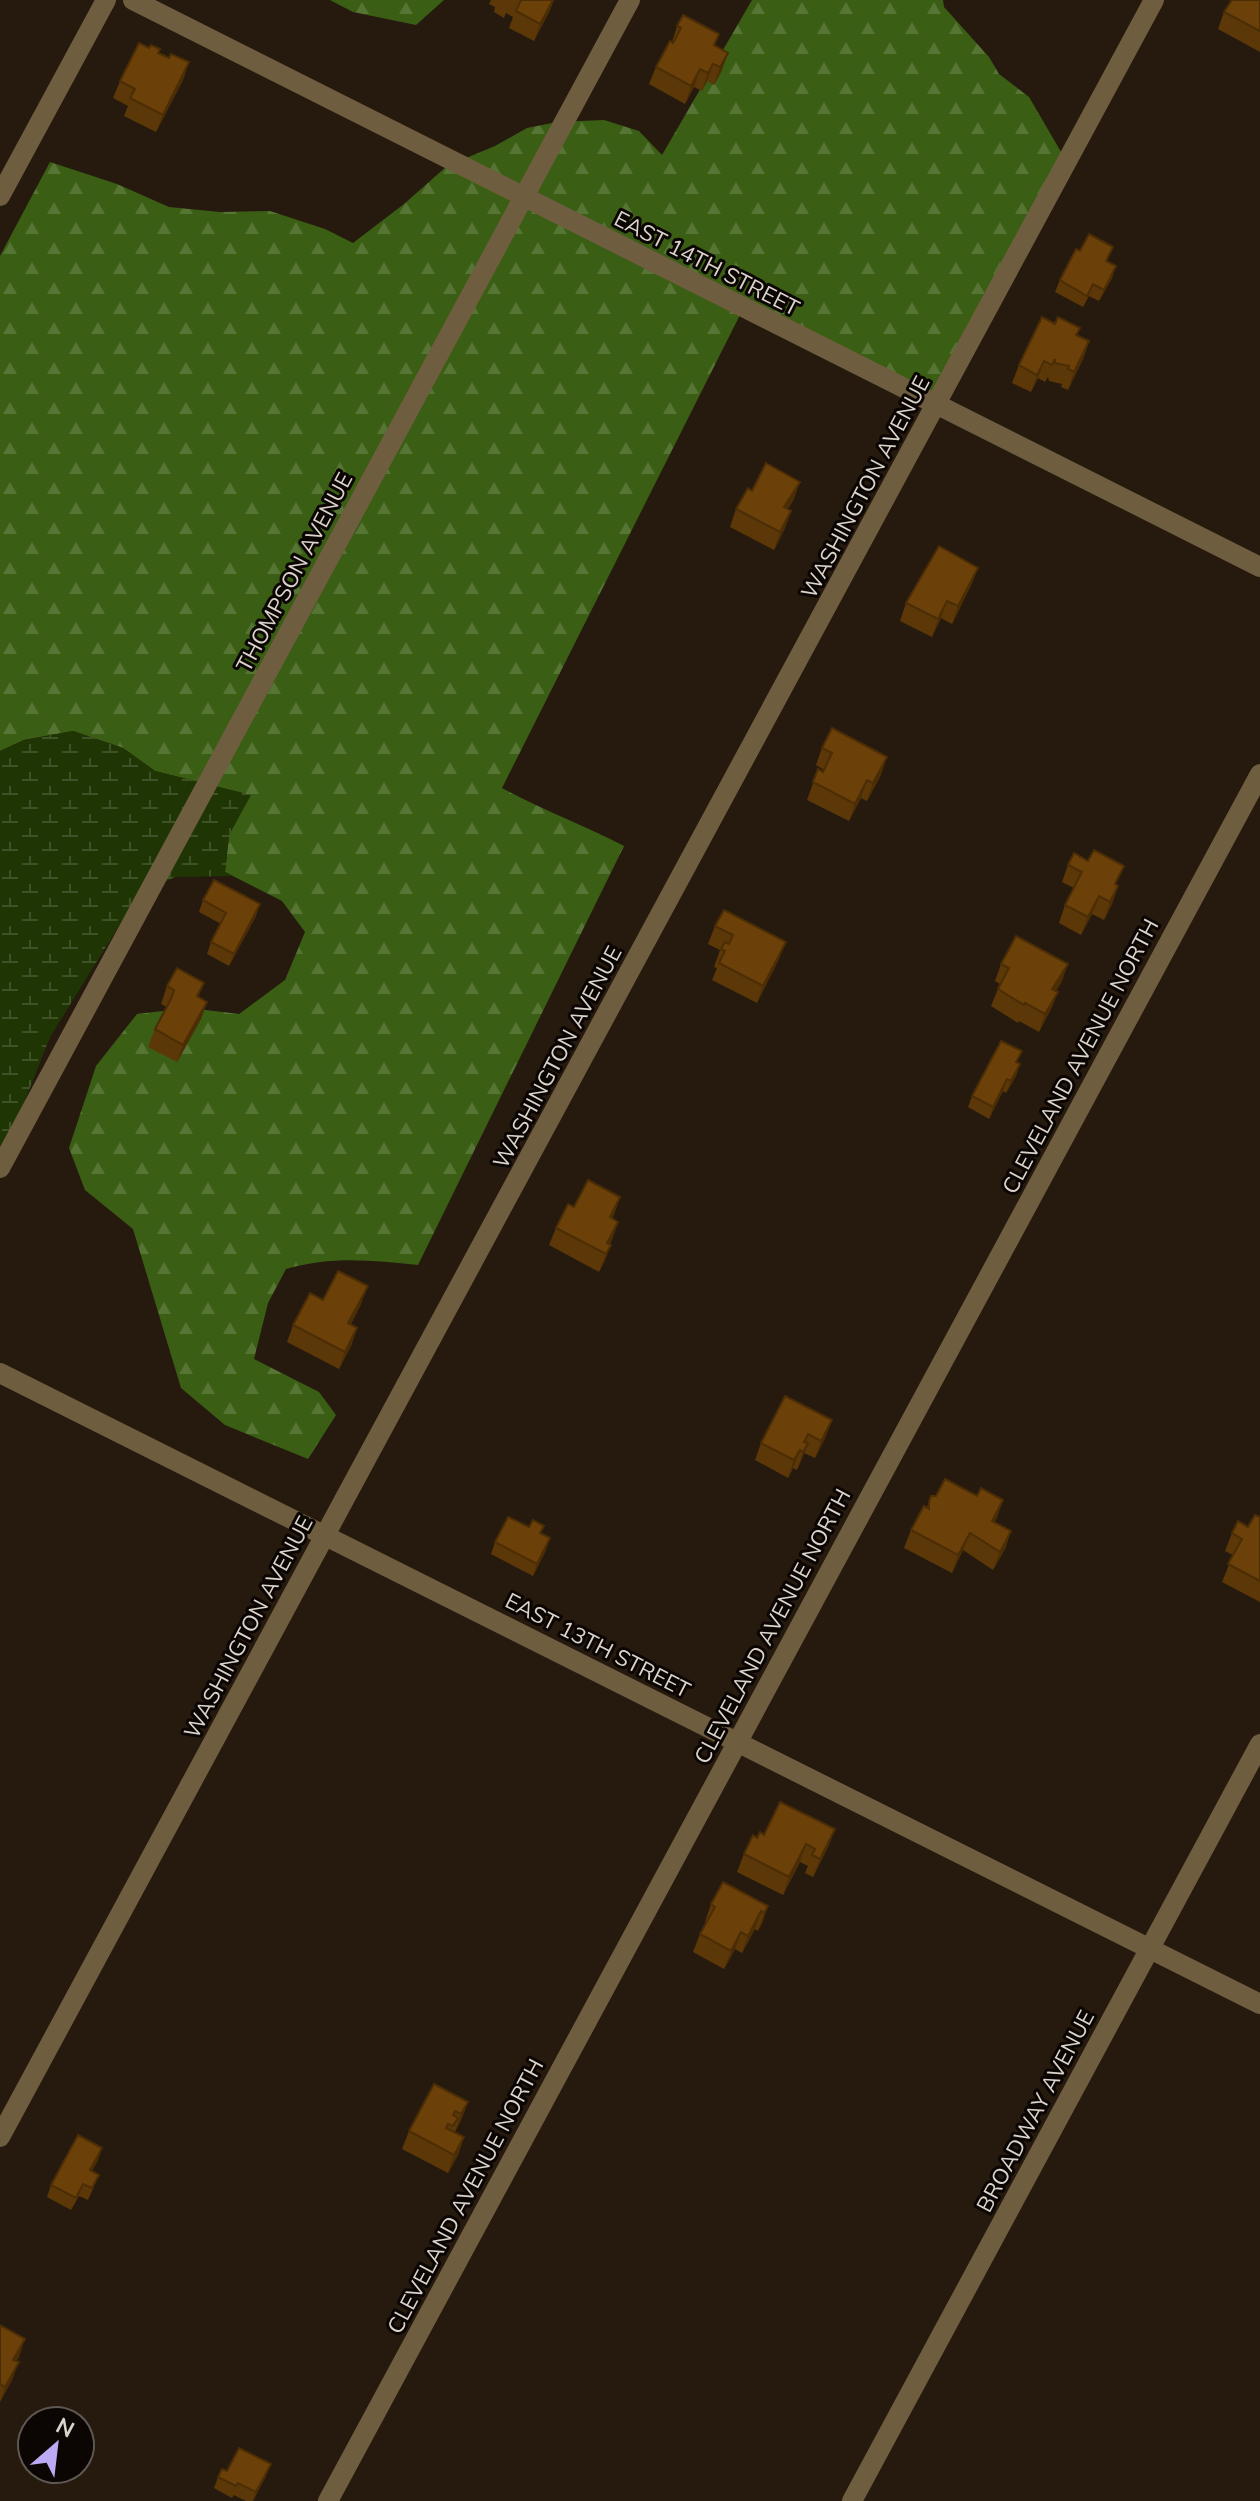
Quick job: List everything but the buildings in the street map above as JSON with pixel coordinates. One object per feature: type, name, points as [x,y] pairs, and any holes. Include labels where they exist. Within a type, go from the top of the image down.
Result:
[{"type":"street","points":[[0,196],[106,0]]},
{"type":"street","name":"EAST 14TH STREET","points":[[133,0],[1260,567]]},
{"type":"street","name":"THOMPSON AVENUE","points":[[0,1168],[630,0]]},
{"type":"street","name":"WASHINGTON AVENUE","points":[[0,2137],[1154,0]]},
{"type":"street","name":"CLEVELAND AVENUE NORTH","points":[[328,2501],[1260,774]]},
{"type":"street","name":"EAST 13TH STREET","points":[[0,1373],[1260,2004]]},
{"type":"street","name":"BROADWAY AVENUE","points":[[852,2501],[1260,1744]]},
{"type":"green space","points":[[330,0],[444,0],[416,25],[353,12]]},
{"type":"green space","points":[[752,0],[943,0],[944,7],[989,57],[999,74],[1029,97],[1064,157],[928,411],[745,305],[502,788],[624,846],[418,1265],[335,1261],[286,1269],[268,1303],[254,1359],[319,1392],[336,1415],[308,1459],[225,1425],[181,1388],[133,1229],[85,1190],[69,1148],[96,1066],[137,1014],[189,1008],[239,1014],[285,980],[305,932],[282,901],[225,872],[229,835],[250,795],[155,771],[123,748],[73,731],[24,740],[0,751],[0,256],[50,162],[117,184],[169,207],[220,212],[270,211],[325,229],[353,243],[447,166],[495,146],[527,128],[557,122],[604,120],[639,131],[662,155]]},
{"type":"green space","points":[[73,731],[123,748],[155,771],[251,795],[229,835],[225,872],[233,876],[175,877],[138,895],[50,1037],[0,1157],[0,751],[24,740]]}]
